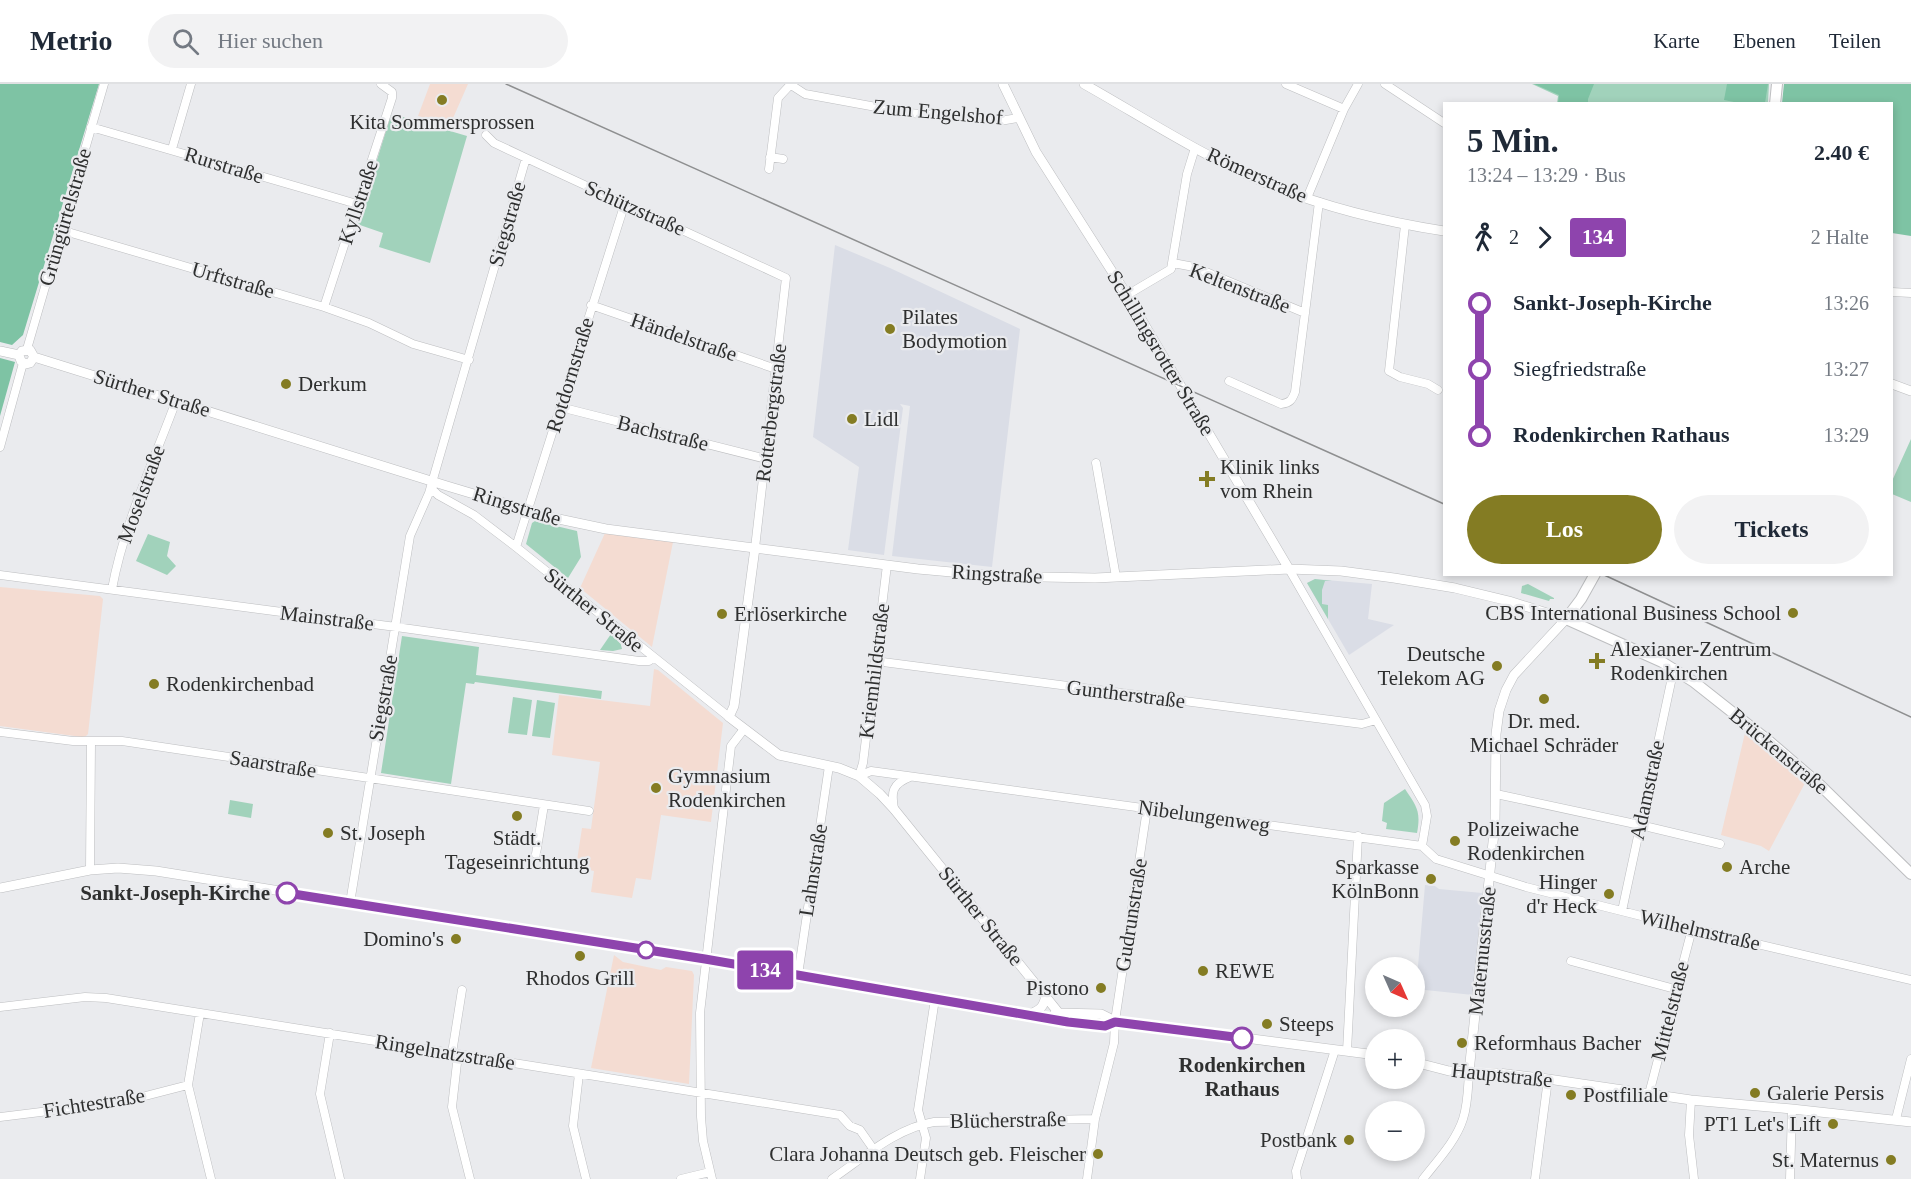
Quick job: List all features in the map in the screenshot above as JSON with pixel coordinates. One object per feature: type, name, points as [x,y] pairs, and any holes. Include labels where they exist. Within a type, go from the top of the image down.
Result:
[{"type":"main road","points":[[1775,102],[1777,84]]},
{"type":"main road","name":"Maternusstraße","points":[[1566,619],[1594,576]]},
{"type":"main road","name":"Brückenstraße","points":[[1566,619],[1674,668],[1820,784],[1911,874]]},
{"type":"street","name":"Grüngürtelstraße","points":[[0,447],[104,84]]},
{"type":"street","points":[[172,149],[191,84]]},
{"type":"street","name":"Kyllstraße","points":[[324,307],[392,98],[393,92],[381,84]]},
{"type":"street","name":"Zum Engelshof","points":[[769,169],[778,98],[791,84],[805,94],[909,113],[1000,121],[1018,118]]},
{"type":"street","name":"Schillingsrotter Straße","points":[[1003,84],[1036,152],[1127,295],[1427,808],[1422,846]]},
{"type":"street","name":"Römerstraße","points":[[1084,84],[1234,169],[1319,202],[1405,225],[1443,231]]},
{"type":"street","points":[[1286,84],[1344,109]]},
{"type":"street","points":[[1307,198],[1344,109],[1358,84]]},
{"type":"street","points":[[1384,84],[1443,122]]},
{"type":"street","name":"Rurstraße","points":[[91,127],[357,204]]},
{"type":"street","name":"Schützstraße","points":[[486,135],[494,143],[526,159],[786,278]]},
{"type":"street","points":[[1127,295],[1171,269],[1187,174],[1196,148]]},
{"type":"street","points":[[770,157],[783,159]]},
{"type":"street","name":"Siegstraße","points":[[350,903],[410,536],[429,493],[526,159]]},
{"type":"street","name":"Keltenstraße","points":[[1229,381],[1281,404],[1288,403],[1292,399],[1295,392],[1319,202]]},
{"type":"street","name":"Rotdornstraße","points":[[516,547],[625,203]]},
{"type":"street","points":[[1405,225],[1389,371],[1438,390]]},
{"type":"street","name":"Urftstraße","points":[[62,230],[324,307],[418,346],[469,360]]},
{"type":"street","name":"Keltenstraße","points":[[1173,263],[1194,267],[1305,313]]},
{"type":"street","name":"Rotterbergstraße","points":[[755,548],[786,278]]},
{"type":"street","points":[[1893,292],[1911,293]]},
{"type":"street","name":"Händelstraße","points":[[591,305],[776,369]]},
{"type":"street","name":"Sürther Straße","points":[[0,351],[26,356],[176,401],[432,481],[433,490],[438,495],[474,515],[516,547],[653,658],[779,755],[829,766],[859,776],[894,809],[1058,1012]]},
{"type":"street","points":[[1893,384],[1911,391]]},
{"type":"street","name":"Moselstraße","points":[[112,589],[116,565],[130,520],[176,401]]},
{"type":"street","name":"Bachstraße","points":[[560,407],[766,459]]},
{"type":"street","points":[[1096,462],[1116,577]]},
{"type":"street","name":"Ringstraße","points":[[432,481],[528,510],[606,529],[887,565],[996,576],[1058,578],[1289,569],[1341,571],[1425,583],[1509,601],[1566,619]]},
{"type":"street","points":[[729,717],[734,706],[755,548]]},
{"type":"street","name":"Kriemhildstraße","points":[[859,776],[863,763],[887,565]]},
{"type":"street","name":"Mainstraße","points":[[0,575],[639,661],[649,661],[653,658]]},
{"type":"street","name":"Maternusstraße","points":[[1469,1072],[1490,876],[1496,794],[1497,726],[1506,690],[1514,675],[1566,619]]},
{"type":"street","name":"Guntherstraße","points":[[875,661],[1362,724],[1376,720]]},
{"type":"street","name":"Adamstraße","points":[[1622,911],[1674,668]]},
{"type":"street","points":[[681,1179],[711,1176],[703,1141],[700,1093],[700,1013],[731,746],[744,729]]},
{"type":"street","name":"Saarstraße","points":[[0,732],[92,742],[122,741],[589,811]]},
{"type":"street","points":[[90,870],[88,857],[92,742]]},
{"type":"street","name":"Lahnstraße","points":[[798,975],[829,766]]},
{"type":"street","name":"Nibelungenweg","points":[[859,776],[871,771],[1422,846],[1436,859],[1490,876]]},
{"type":"street","points":[[894,809],[892,799],[894,788],[900,781],[911,777]]},
{"type":"street","points":[[1496,794],[1720,844]]},
{"type":"street","points":[[536,854],[544,805]]},
{"type":"street","name":"Gudrunstraße","points":[[1087,1179],[1095,1119],[1114,1043],[1115,1022],[1147,809]]},
{"type":"street","points":[[1347,1052],[1358,836]]},
{"type":"street","points":[[0,888],[90,870],[118,868],[156,871],[705,959],[1068,1022],[1105,1026],[1115,1022]]},
{"type":"street","name":"Wilhelmstraße","points":[[1490,876],[1692,929],[1911,980]]},
{"type":"street","name":"Mittelstraße","points":[[1649,1094],[1692,929]]},
{"type":"street","points":[[1571,961],[1675,989]]},
{"type":"street","points":[[462,990],[452,1107],[470,1179]]},
{"type":"street","points":[[1029,1014],[1044,1005],[1046,995],[1082,1013]]},
{"type":"street","name":"Ringelnatzstraße","points":[[0,1007],[106,998],[840,1115],[850,1126],[860,1130],[874,1150]]},
{"type":"street","points":[[920,1179],[926,1138],[918,1110],[935,999]]},
{"type":"street","points":[[1058,1012],[1068,1022]]},
{"type":"street","points":[[1029,1014],[1058,1012],[1101,1014],[1115,1022],[1365,1054]]},
{"type":"street","points":[[200,1013],[188,1085],[211,1179]]},
{"type":"street","points":[[330,1033],[320,1094],[340,1179]]},
{"type":"street","points":[[1297,1179],[1296,1171],[1335,1050]]},
{"type":"street","points":[[1896,1119],[1911,1059]]},
{"type":"street","name":"Hauptstraße","points":[[1425,1065],[1449,1071],[1548,1079],[1691,1100],[1792,1108],[1911,1122]]},
{"type":"street","points":[[1423,1179],[1458,1131],[1465,1109],[1469,1072]]},
{"type":"street","points":[[579,1074],[573,1126],[586,1179]]},
{"type":"street","points":[[1535,1179],[1548,1079]]},
{"type":"street","name":"Fichtestraße","points":[[0,1117],[122,1102],[188,1085]]},
{"type":"street","points":[[1691,1100],[1689,1135],[1694,1179]]},
{"type":"street","points":[[1790,1179],[1792,1108]]},
{"type":"street","name":"Blücherstraße","points":[[922,1124],[1095,1119]]},
{"type":"street","points":[[832,1179],[874,1150],[922,1124]]},
{"type":"shaded area","name":"Kita Sommersprossen","points":[[430,84],[468,84],[450,125],[418,116]]},
{"type":"shaded area","points":[[835,245],[1020,329],[992,567],[892,556],[910,406],[900,404],[903,408],[884,555],[848,550],[859,467],[813,437]]},
{"type":"shaded area","points":[[605,533],[673,542],[652,647],[580,588]]},
{"type":"shaded area","points":[[1315,579],[1372,584],[1368,619],[1394,625],[1349,655],[1307,583]]},
{"type":"shaded area","points":[[0,587],[100,596],[103,599],[86,736],[0,726]]},
{"type":"shaded area","name":"Gymnasium Rodenkirchen","points":[[654,669],[723,723],[711,822],[661,815],[651,880],[636,878],[632,898],[591,892],[594,871],[576,867],[582,828],[591,829],[600,762],[552,755],[559,695],[650,706]]},
{"type":"shaded area","points":[[1745,733],[1805,783],[1769,851],[1761,846],[1721,835]]},
{"type":"shaded area","points":[[1425,885],[1439,889],[1482,893],[1473,995],[1425,990],[1425,957],[1419,957]]},
{"type":"shaded area","points":[[614,955],[623,962],[661,970],[666,967],[692,971],[694,975],[689,1084],[591,1068]]},
{"type":"green space","points":[[0,84],[99,84],[23,335],[12,345],[0,342]]},
{"type":"green space","points":[[1532,84],[1769,84],[1768,102],[1557,102],[1558,96]]},
{"type":"green space","points":[[1534,84],[1594,84],[1588,102],[1558,102],[1559,95]]},
{"type":"green space","points":[[1727,84],[1768,84],[1765,102],[1724,100]]},
{"type":"green space","points":[[1784,84],[1911,84],[1911,236],[1893,233],[1893,102],[1782,102]]},
{"type":"green space","points":[[391,115],[467,136],[430,263],[379,247],[383,233],[357,224]]},
{"type":"green space","points":[[0,358],[15,362],[0,416]]},
{"type":"green space","points":[[1911,439],[1911,502],[1893,494],[1893,479]]},
{"type":"green space","points":[[535,521],[577,531],[581,557],[568,578],[526,544],[532,523]]},
{"type":"green space","points":[[148,534],[170,542],[167,556],[176,566],[167,575],[136,561]]},
{"type":"green space","points":[[1315,579],[1332,581],[1325,581],[1322,590],[1322,604],[1328,605],[1328,619],[1307,583]]},
{"type":"green space","points":[[1528,584],[1554,599],[1549,601],[1521,593],[1522,586]]},
{"type":"green space","points":[[611,634],[620,641],[622,649],[600,650]]},
{"type":"green space","points":[[402,636],[479,647],[476,675],[602,691],[601,699],[475,682],[474,684],[466,683],[451,784],[381,773]]},
{"type":"green space","points":[[513,697],[532,700],[527,735],[508,733]]},
{"type":"green space","points":[[537,700],[555,703],[550,738],[532,736]]},
{"type":"green space","points":[[1405,789],[1417,810],[1417,833],[1386,829],[1387,823],[1382,821],[1384,803]]},
{"type":"green space","points":[[230,800],[253,804],[251,818],[228,814]]},
{"type":"tram line","points":[[506,84],[1443,504]]},
{"type":"tram line","points":[[1606,576],[1911,717]]},
{"type":"bus line","name":"134","points":[[287,893],[705,959],[1068,1022],[1105,1026],[1115,1022],[1242,1038]]},
{"type":"place","name":"Kita Sommersprossen","points":[[442,100]]},
{"type":"place","name":"Pilates Bodymotion","points":[[890,329]]},
{"type":"place","name":"Derkum","points":[[286,384]]},
{"type":"place","name":"Lidl","points":[[852,419]]},
{"type":"place","name":"Klinik links vom Rhein","points":[[1207,479]]},
{"type":"place","name":"CBS International Business School","points":[[1793,613]]},
{"type":"place","name":"Erlöserkirche","points":[[722,614]]},
{"type":"place","name":"Alexianer-Zentrum Rodenkirchen","points":[[1597,661]]},
{"type":"place","name":"Deutsche Telekom AG","points":[[1497,666]]},
{"type":"place","name":"Rodenkirchenbad","points":[[154,684]]},
{"type":"place","name":"Dr. med. Michael Schräder","points":[[1544,699]]},
{"type":"place","name":"Gymnasium Rodenkirchen","points":[[656,788]]},
{"type":"place","name":"Städt. Tageseinrichtung","points":[[517,816]]},
{"type":"place","name":"St. Joseph","points":[[328,833]]},
{"type":"place","name":"Polizeiwache Rodenkirchen","points":[[1455,841]]},
{"type":"place","name":"Arche","points":[[1727,867]]},
{"type":"place","name":"Sparkasse KölnBonn","points":[[1431,879]]},
{"type":"place","name":"Sankt-Joseph-Kirche","points":[[287,893]]},
{"type":"place","name":"Hinger d'r Heck","points":[[1609,894]]},
{"type":"place","name":"Domino's","points":[[456,939]]},
{"type":"place","name":"Rhodos Grill","points":[[580,956]]},
{"type":"place","name":"REWE","points":[[1203,971]]},
{"type":"place","name":"Pistono","points":[[1101,988]]},
{"type":"place","name":"Steeps","points":[[1267,1024]]},
{"type":"place","name":"Rodenkirchen Rathaus","points":[[1242,1038]]},
{"type":"place","name":"Reformhaus Bacher","points":[[1462,1043]]},
{"type":"place","name":"Galerie Persis","points":[[1755,1093]]},
{"type":"place","name":"Postfiliale","points":[[1571,1095]]},
{"type":"place","name":"PT1 Let's Lift","points":[[1833,1124]]},
{"type":"place","name":"Postbank","points":[[1349,1140]]},
{"type":"place","name":"Clara Johanna Deutsch geb. Fleischer","points":[[1098,1154]]},
{"type":"place","name":"St. Maternus","points":[[1891,1160]]}]
